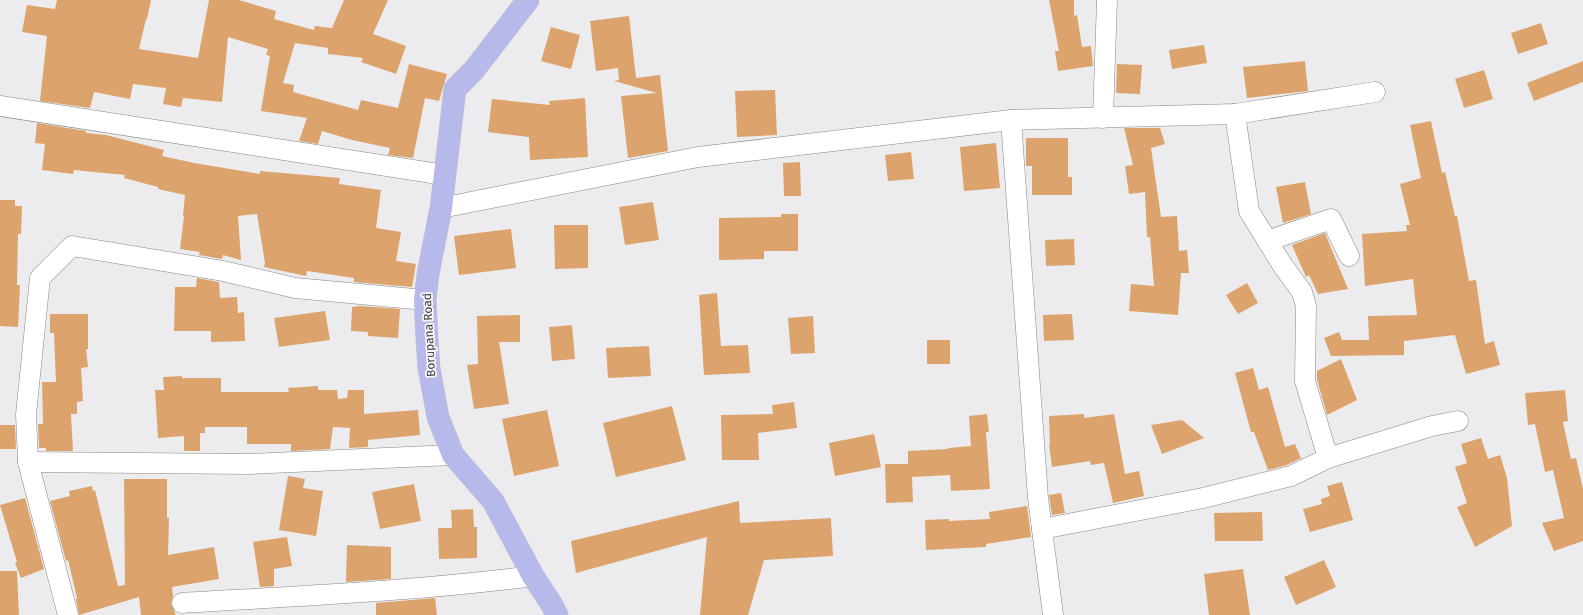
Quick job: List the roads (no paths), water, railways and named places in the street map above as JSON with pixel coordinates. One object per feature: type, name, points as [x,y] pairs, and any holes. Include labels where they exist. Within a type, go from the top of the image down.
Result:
[{"type":"main road","name":"Borupana Road","points":[[528,0],[474,70],[455,89],[441,208],[428,274],[425,300],[429,368],[438,416],[453,455],[493,501],[533,576],[557,615]]},
{"type":"street","points":[[1103,118],[1107,0]]},
{"type":"street","points":[[441,208],[698,157],[1011,120],[1235,114],[1375,92]]},
{"type":"street","points":[[0,106],[445,175]]},
{"type":"street","points":[[1235,114],[1249,211],[1283,266],[1302,292],[1306,306],[1305,381],[1328,458]]},
{"type":"street","points":[[1011,120],[1038,498],[1053,615]]},
{"type":"street","points":[[1267,241],[1331,219],[1349,256]]},
{"type":"street","points":[[68,615],[28,462],[26,414],[40,278],[72,246],[223,271],[295,288],[425,300]]},
{"type":"street","points":[[1042,529],[1203,498],[1291,476],[1328,458],[1432,426],[1458,421]]},
{"type":"street","points":[[28,462],[249,464],[453,455]]},
{"type":"street","points":[[182,603],[394,590],[478,583],[533,576]]}]
